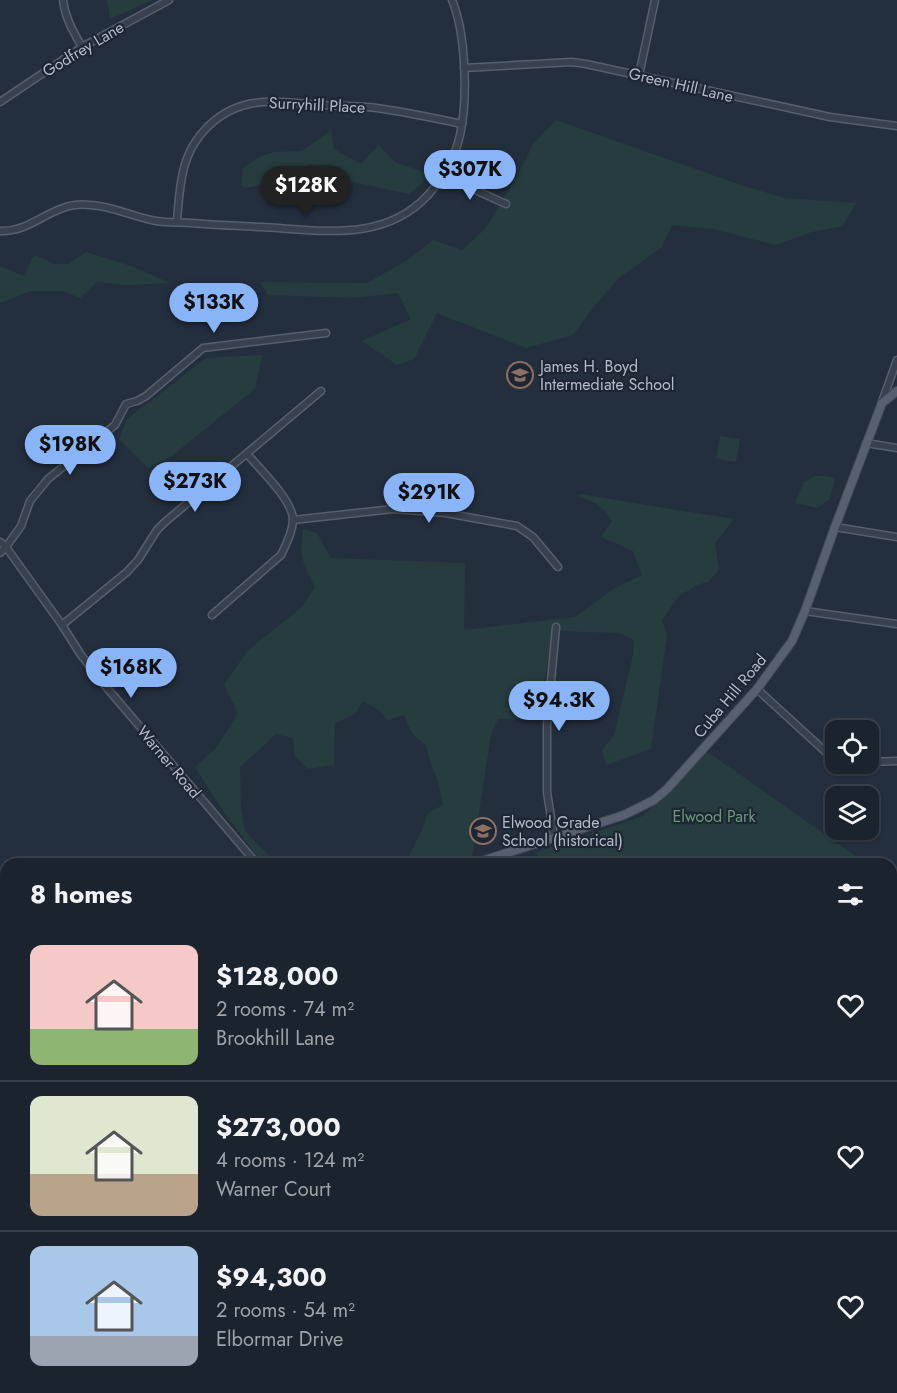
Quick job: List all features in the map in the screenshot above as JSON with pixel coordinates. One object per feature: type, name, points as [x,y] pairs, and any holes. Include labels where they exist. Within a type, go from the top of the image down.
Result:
[{"type":"main road","name":"Cuba Hill Road","points":[[491,858],[624,815],[654,800],[667,789],[757,689],[792,641],[806,611],[882,403],[897,391]]},
{"type":"street","points":[[63,0],[64,11],[71,28],[82,46]]},
{"type":"street","name":"Godfrey Lane","points":[[0,102],[82,46],[169,0]]},
{"type":"street","points":[[0,231],[11,232],[22,229],[64,207],[80,204],[109,207],[158,221],[294,229],[359,230],[388,223],[409,212],[421,202],[444,176],[452,160],[462,124],[464,68],[460,29],[452,0]]},
{"type":"street","points":[[639,75],[656,0]]},
{"type":"street","name":"Green Hill Lane","points":[[464,68],[572,62],[830,117],[897,126]]},
{"type":"street","name":"Surryhill Place","points":[[177,222],[182,175],[194,143],[218,117],[234,109],[250,104],[270,102],[376,108],[462,124]]},
{"type":"street","points":[[444,176],[506,204]]},
{"type":"street","points":[[0,553],[21,526],[30,501],[48,479],[115,425],[126,404],[146,396],[203,348],[326,333]]},
{"type":"street","points":[[882,403],[897,360]]},
{"type":"street","points":[[62,625],[127,572],[165,522],[321,391]]},
{"type":"street","points":[[866,443],[897,448]]},
{"type":"street","points":[[212,615],[281,555],[287,544],[293,520],[287,503],[247,454]]},
{"type":"street","points":[[293,520],[393,509],[445,513],[516,526],[534,537],[558,567]]},
{"type":"street","points":[[835,527],[897,537]]},
{"type":"street","name":"Warner Road","points":[[0,542],[107,688],[252,858]]},
{"type":"street","points":[[806,611],[897,624]]},
{"type":"street","points":[[554,837],[547,792],[547,725],[556,627]]},
{"type":"street","points":[[757,689],[825,752]]},
{"type":"street","points":[[879,762],[897,761]]},
{"type":"green space","points":[[107,0],[152,0],[110,19]]},
{"type":"green space","points":[[556,120],[741,185],[785,198],[856,203],[843,226],[812,232],[776,245],[713,229],[672,225],[662,247],[620,277],[573,335],[526,348],[437,313],[414,359],[397,365],[362,341],[411,319],[398,293],[352,298],[268,295],[260,282],[367,283],[409,259],[433,240],[462,250],[486,228],[533,144]]},
{"type":"green space","points":[[331,130],[334,149],[361,164],[378,145],[395,162],[432,175],[409,194],[343,180],[331,165],[308,164],[300,177],[246,188],[241,185],[243,168],[257,158],[273,152],[302,151]]},
{"type":"green space","points":[[86,252],[131,266],[170,283],[128,285],[97,282],[80,298],[64,291],[31,291],[0,303],[0,266],[24,276],[34,255],[55,264],[69,264]]},
{"type":"green space","points":[[262,355],[255,389],[172,456],[148,468],[119,439],[127,419],[206,358]]},
{"type":"green space","points":[[720,436],[740,439],[736,462],[716,459]]},
{"type":"green space","points":[[815,476],[835,478],[830,499],[817,508],[795,503],[804,482]]},
{"type":"green space","points":[[582,494],[734,519],[715,543],[719,570],[708,582],[697,585],[678,597],[662,620],[667,636],[651,749],[606,765],[602,750],[614,735],[633,655],[634,640],[620,633],[553,631],[538,720],[498,719],[491,735],[472,858],[408,858],[428,813],[443,805],[438,780],[425,744],[414,735],[404,715],[387,720],[379,710],[363,701],[355,714],[335,723],[334,765],[308,769],[294,755],[293,738],[276,734],[240,767],[241,808],[245,831],[271,858],[258,858],[221,808],[195,767],[217,747],[238,713],[224,685],[248,650],[302,607],[315,587],[303,559],[301,546],[303,529],[317,533],[331,558],[465,563],[464,630],[575,617],[613,589],[642,575],[633,551],[601,537],[612,521],[605,511],[597,504],[576,496]]},
{"type":"green space","name":"Elwood Park","points":[[708,752],[825,834],[825,840],[833,840],[858,858],[540,858],[534,853],[643,816]]},
{"type":"place","name":"James H. Boyd Intermediate School","points":[[520,375]]},
{"type":"place","name":"Elwood Grade School (historical)","points":[[483,831]]}]
